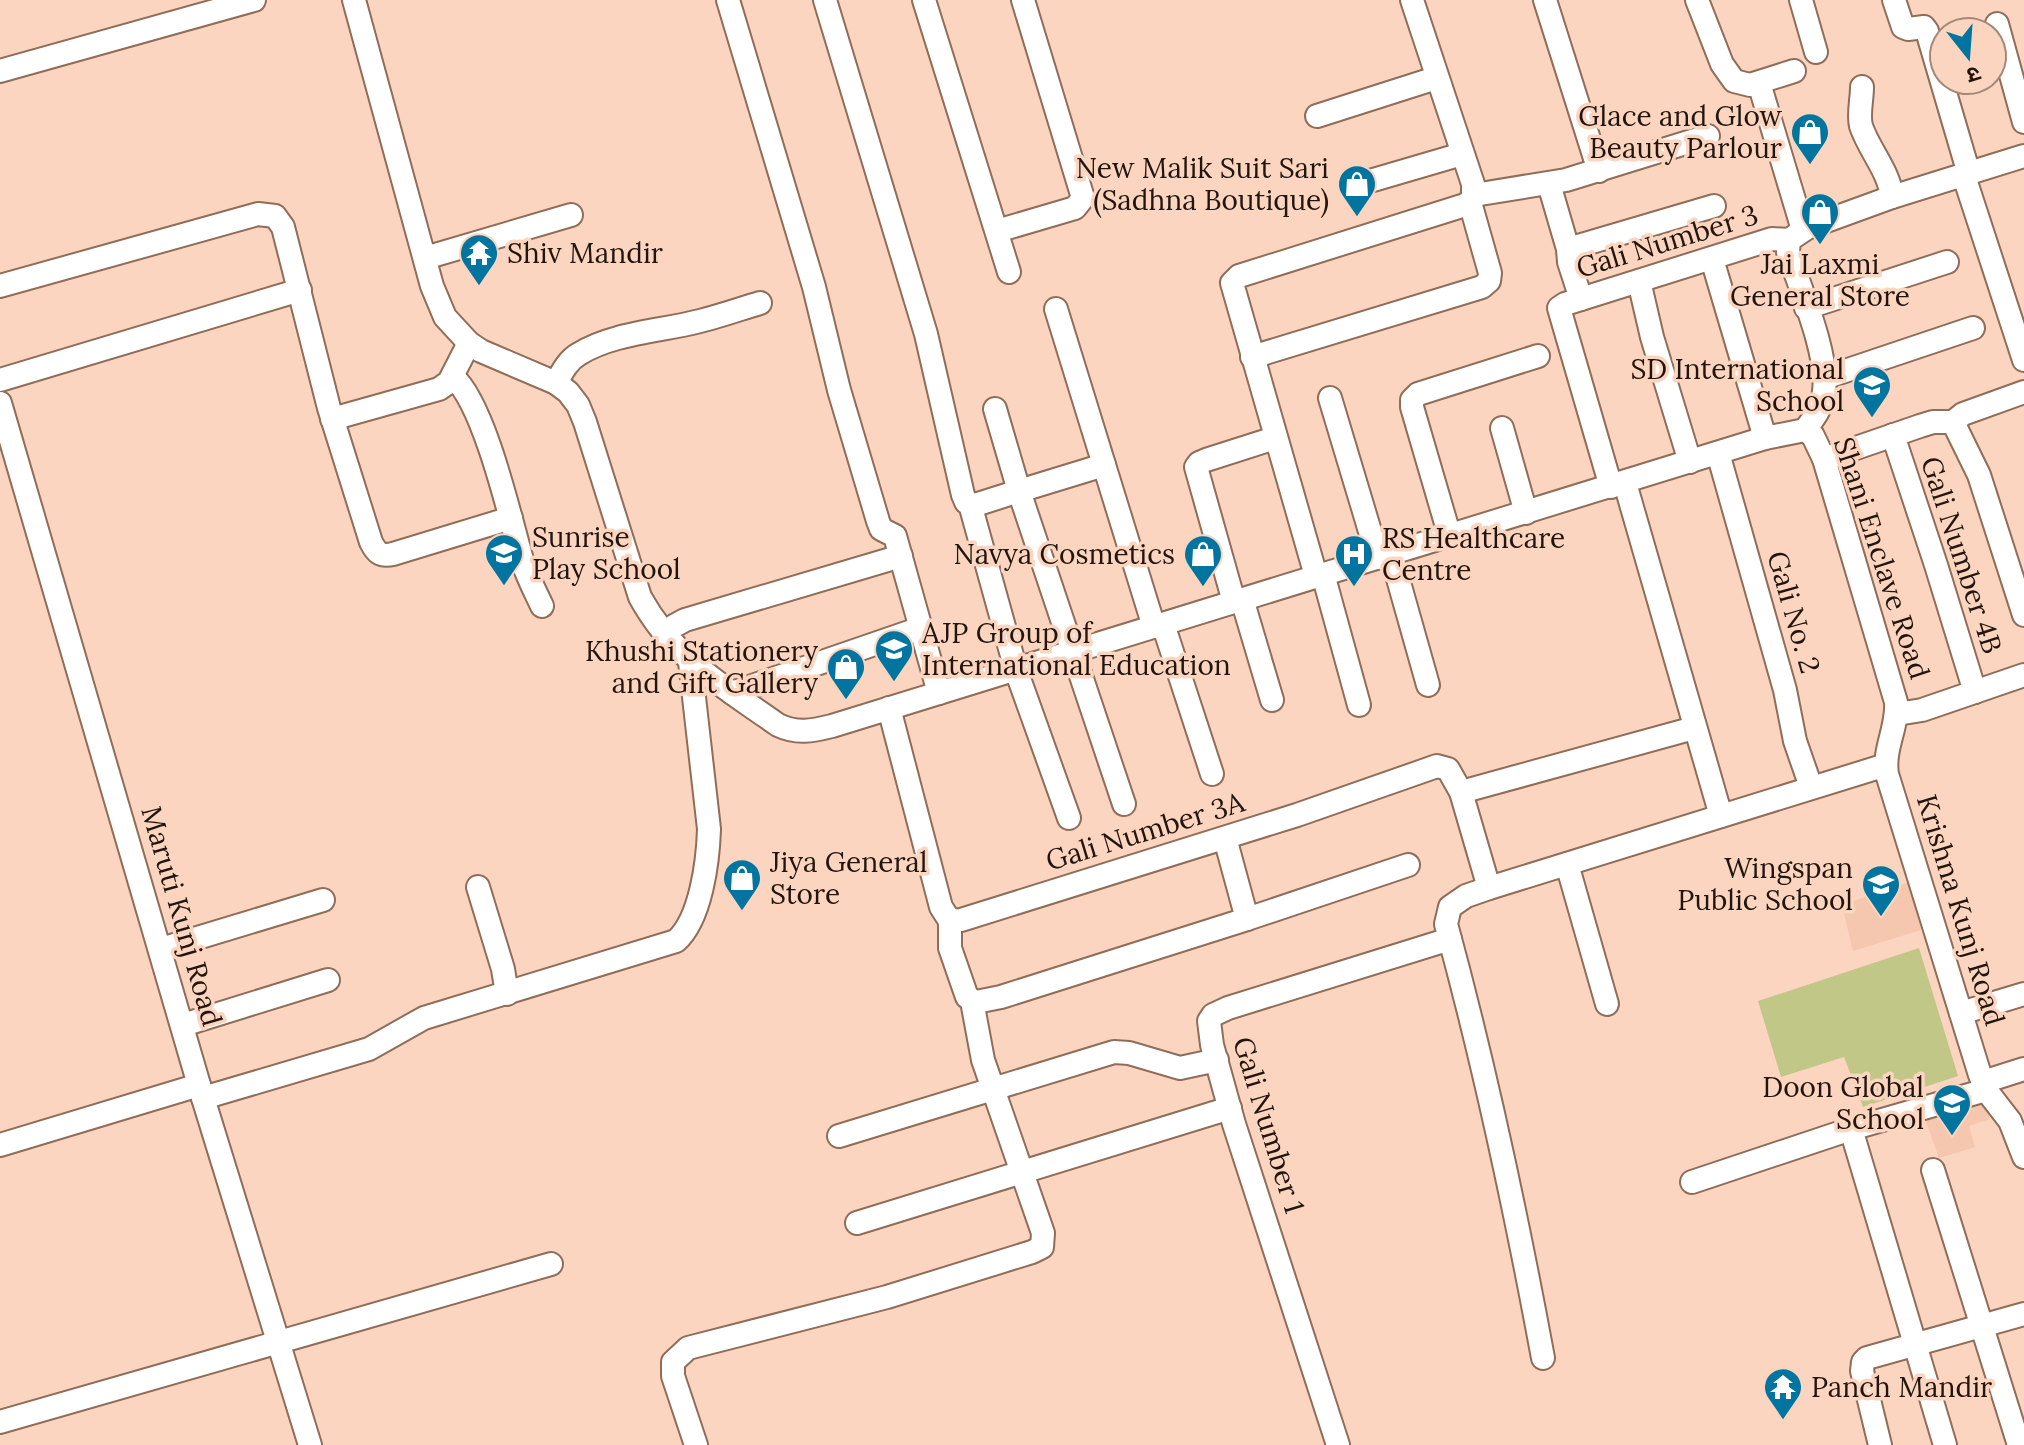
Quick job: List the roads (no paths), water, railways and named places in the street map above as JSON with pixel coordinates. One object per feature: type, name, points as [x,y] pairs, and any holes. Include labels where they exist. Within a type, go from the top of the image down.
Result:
[{"type":"street","points":[[0,71],[219,4],[254,0]]},
{"type":"street","points":[[354,0],[437,300],[445,317],[469,343],[481,351],[556,383],[568,392],[585,422],[640,597],[665,637],[690,662],[732,693],[921,628]]},
{"type":"street","points":[[728,0],[814,287],[839,390],[878,521],[881,529],[894,533],[939,693]]},
{"type":"street","points":[[825,0],[924,324],[960,488],[970,504],[1016,670],[1069,818]]},
{"type":"street","points":[[924,0],[1009,272]]},
{"type":"street","points":[[997,231],[1075,208],[1083,198],[1023,0]]},
{"type":"street","points":[[1252,357],[1482,287],[1489,281],[1490,273],[1462,154],[1412,0]]},
{"type":"street","points":[[1545,0],[1599,171]]},
{"type":"street","points":[[1697,0],[1728,76],[1742,84],[1759,83],[1794,71]]},
{"type":"street","points":[[1801,0],[1816,52]]},
{"type":"street","points":[[1894,0],[1903,27],[1924,27],[1929,34],[1966,175],[2020,334],[2024,360]]},
{"type":"street","points":[[2008,64],[2024,122]]},
{"type":"street","points":[[1317,116],[1436,78]]},
{"type":"street","points":[[1759,83],[1796,235],[1788,252],[1824,378],[1822,403],[1805,430]]},
{"type":"street","points":[[1862,87],[1862,128],[1889,182],[1892,197]]},
{"type":"street","points":[[1359,705],[1275,438],[1232,288],[1235,278],[1472,198],[1599,171],[1708,136]]},
{"type":"street","points":[[1363,183],[1462,154]]},
{"type":"street","name":"Gali Number 3","points":[[1721,816],[1618,485],[1559,315],[1561,305],[1772,239],[1796,235],[1892,197],[2024,156]]},
{"type":"street","points":[[1549,184],[1581,299]]},
{"type":"street","points":[[1568,249],[1714,206]]},
{"type":"street","points":[[0,286],[258,214],[275,216],[283,227],[332,419],[371,542],[382,555],[511,518]]},
{"type":"street","points":[[425,258],[571,215]]},
{"type":"street","points":[[1712,259],[1765,438]]},
{"type":"street","points":[[1806,308],[1947,262]]},
{"type":"street","points":[[1639,281],[1652,337],[1690,462]]},
{"type":"street","points":[[0,380],[300,290]]},
{"type":"street","points":[[556,383],[569,361],[595,346],[760,303]]},
{"type":"street","points":[[1056,309],[1158,626],[1212,774]]},
{"type":"street","points":[[1824,378],[1973,328]]},
{"type":"street","points":[[332,419],[439,389],[453,377],[469,343]]},
{"type":"street","points":[[1450,537],[1412,400],[1418,394],[1538,356]]},
{"type":"street","points":[[453,377],[468,393],[524,564],[542,606]]},
{"type":"street","points":[[1824,459],[1933,422],[1953,422],[1963,414],[2024,392]]},
{"type":"street","points":[[1330,398],[1428,685]]},
{"type":"street","name":"Maruti Kunj Road","points":[[0,403],[4,433],[310,1445]]},
{"type":"street","points":[[995,409],[1019,491],[1124,804]]},
{"type":"street","points":[[1953,422],[1979,475],[2024,615]]},
{"type":"street","points":[[1502,428],[1526,513]]},
{"type":"street","name":"Shani Enclave Road","points":[[732,693],[778,725],[790,731],[804,732],[1072,653],[1765,438],[1805,430],[1813,436],[1824,459],[1896,702],[1897,714],[1886,765]]},
{"type":"street","name":"Gali Number 4B","points":[[1893,435],[1975,692]]},
{"type":"street","points":[[1272,700],[1196,467],[1206,460],[1275,438]]},
{"type":"street","name":"Gali No. 2","points":[[1718,453],[1785,690],[1795,741],[1811,787]]},
{"type":"street","points":[[970,504],[1104,465]]},
{"type":"street","points":[[665,637],[674,626],[685,620],[901,556]]},
{"type":"street","points":[[0,1145],[369,1049],[424,1018],[669,945],[689,926],[705,866],[709,829],[690,662]]},
{"type":"street","points":[[1897,714],[1922,710],[2024,675]]},
{"type":"street","points":[[696,1445],[673,1376],[673,1362],[679,1354],[707,1343],[887,1297],[1038,1250],[1044,1243],[993,1091],[972,1001],[965,992],[950,948],[950,921],[941,907],[889,708]]},
{"type":"street","points":[[1461,792],[1694,728]]},
{"type":"street","points":[[1543,1358],[1519,1227],[1450,939],[1446,916],[1450,907],[1466,896],[1489,888],[1886,765]]},
{"type":"street","name":"Krishna Kunj Road","points":[[1886,765],[1984,1086],[2010,1121],[2024,1157]]},
{"type":"street","name":"Gali Number 3A","points":[[950,921],[1225,838],[1437,766],[1448,769],[1461,792],[1489,888]]},
{"type":"street","points":[[1225,838],[1247,919]]},
{"type":"street","points":[[1567,864],[1607,1004]]},
{"type":"street","points":[[972,1001],[983,1002],[1001,997],[1408,865]]},
{"type":"street","points":[[478,887],[503,969],[507,994]]},
{"type":"street","points":[[161,949],[323,900]]},
{"type":"street","name":"Gali Number 1","points":[[1338,1445],[1230,1108],[1208,1028],[1209,1021],[1219,1012],[1450,939]]},
{"type":"street","points":[[183,1025],[328,980]]},
{"type":"street","points":[[1961,1013],[2024,994]]},
{"type":"street","points":[[839,1136],[1114,1052],[1129,1053],[1180,1068],[1217,1060]]},
{"type":"street","points":[[1692,1182],[1984,1086],[2024,1069]]},
{"type":"street","points":[[857,1223],[1230,1108]]},
{"type":"street","points":[[1851,1129],[1945,1445]]},
{"type":"street","points":[[1933,1170],[2019,1445]]},
{"type":"street","points":[[0,1422],[551,1264]]},
{"type":"street","points":[[1880,1445],[1863,1379],[1863,1362],[1874,1356],[2024,1314]]},
{"type":"place","name":"Glace and Glow Beauty Parlour","points":[[1810,166]]},
{"type":"place","name":"New Malik Suit Sari (Sadhna Boutique)","points":[[1357,218]]},
{"type":"place","name":"Jai Laxmi General Store","points":[[1820,246]]},
{"type":"place","name":"Shiv Mandir","points":[[479,287]]},
{"type":"place","name":"SD International School","points":[[1872,419]]},
{"type":"place","name":"Sunrise Play School","points":[[504,587]]},
{"type":"place","name":"Navya Cosmetics","points":[[1203,588]]},
{"type":"place","name":"RS Healthcare Centre","points":[[1354,588]]},
{"type":"place","name":"AJP Group of International Education","points":[[894,683]]},
{"type":"place","name":"Khushi Stationery and Gift Gallery","points":[[846,701]]},
{"type":"place","name":"Jiya General Store","points":[[742,912]]},
{"type":"place","name":"Wingspan Public School","points":[[1881,918]]},
{"type":"place","name":"Doon Global School","points":[[1952,1137]]},
{"type":"place","name":"Panch Mandir","points":[[1783,1421]]}]
